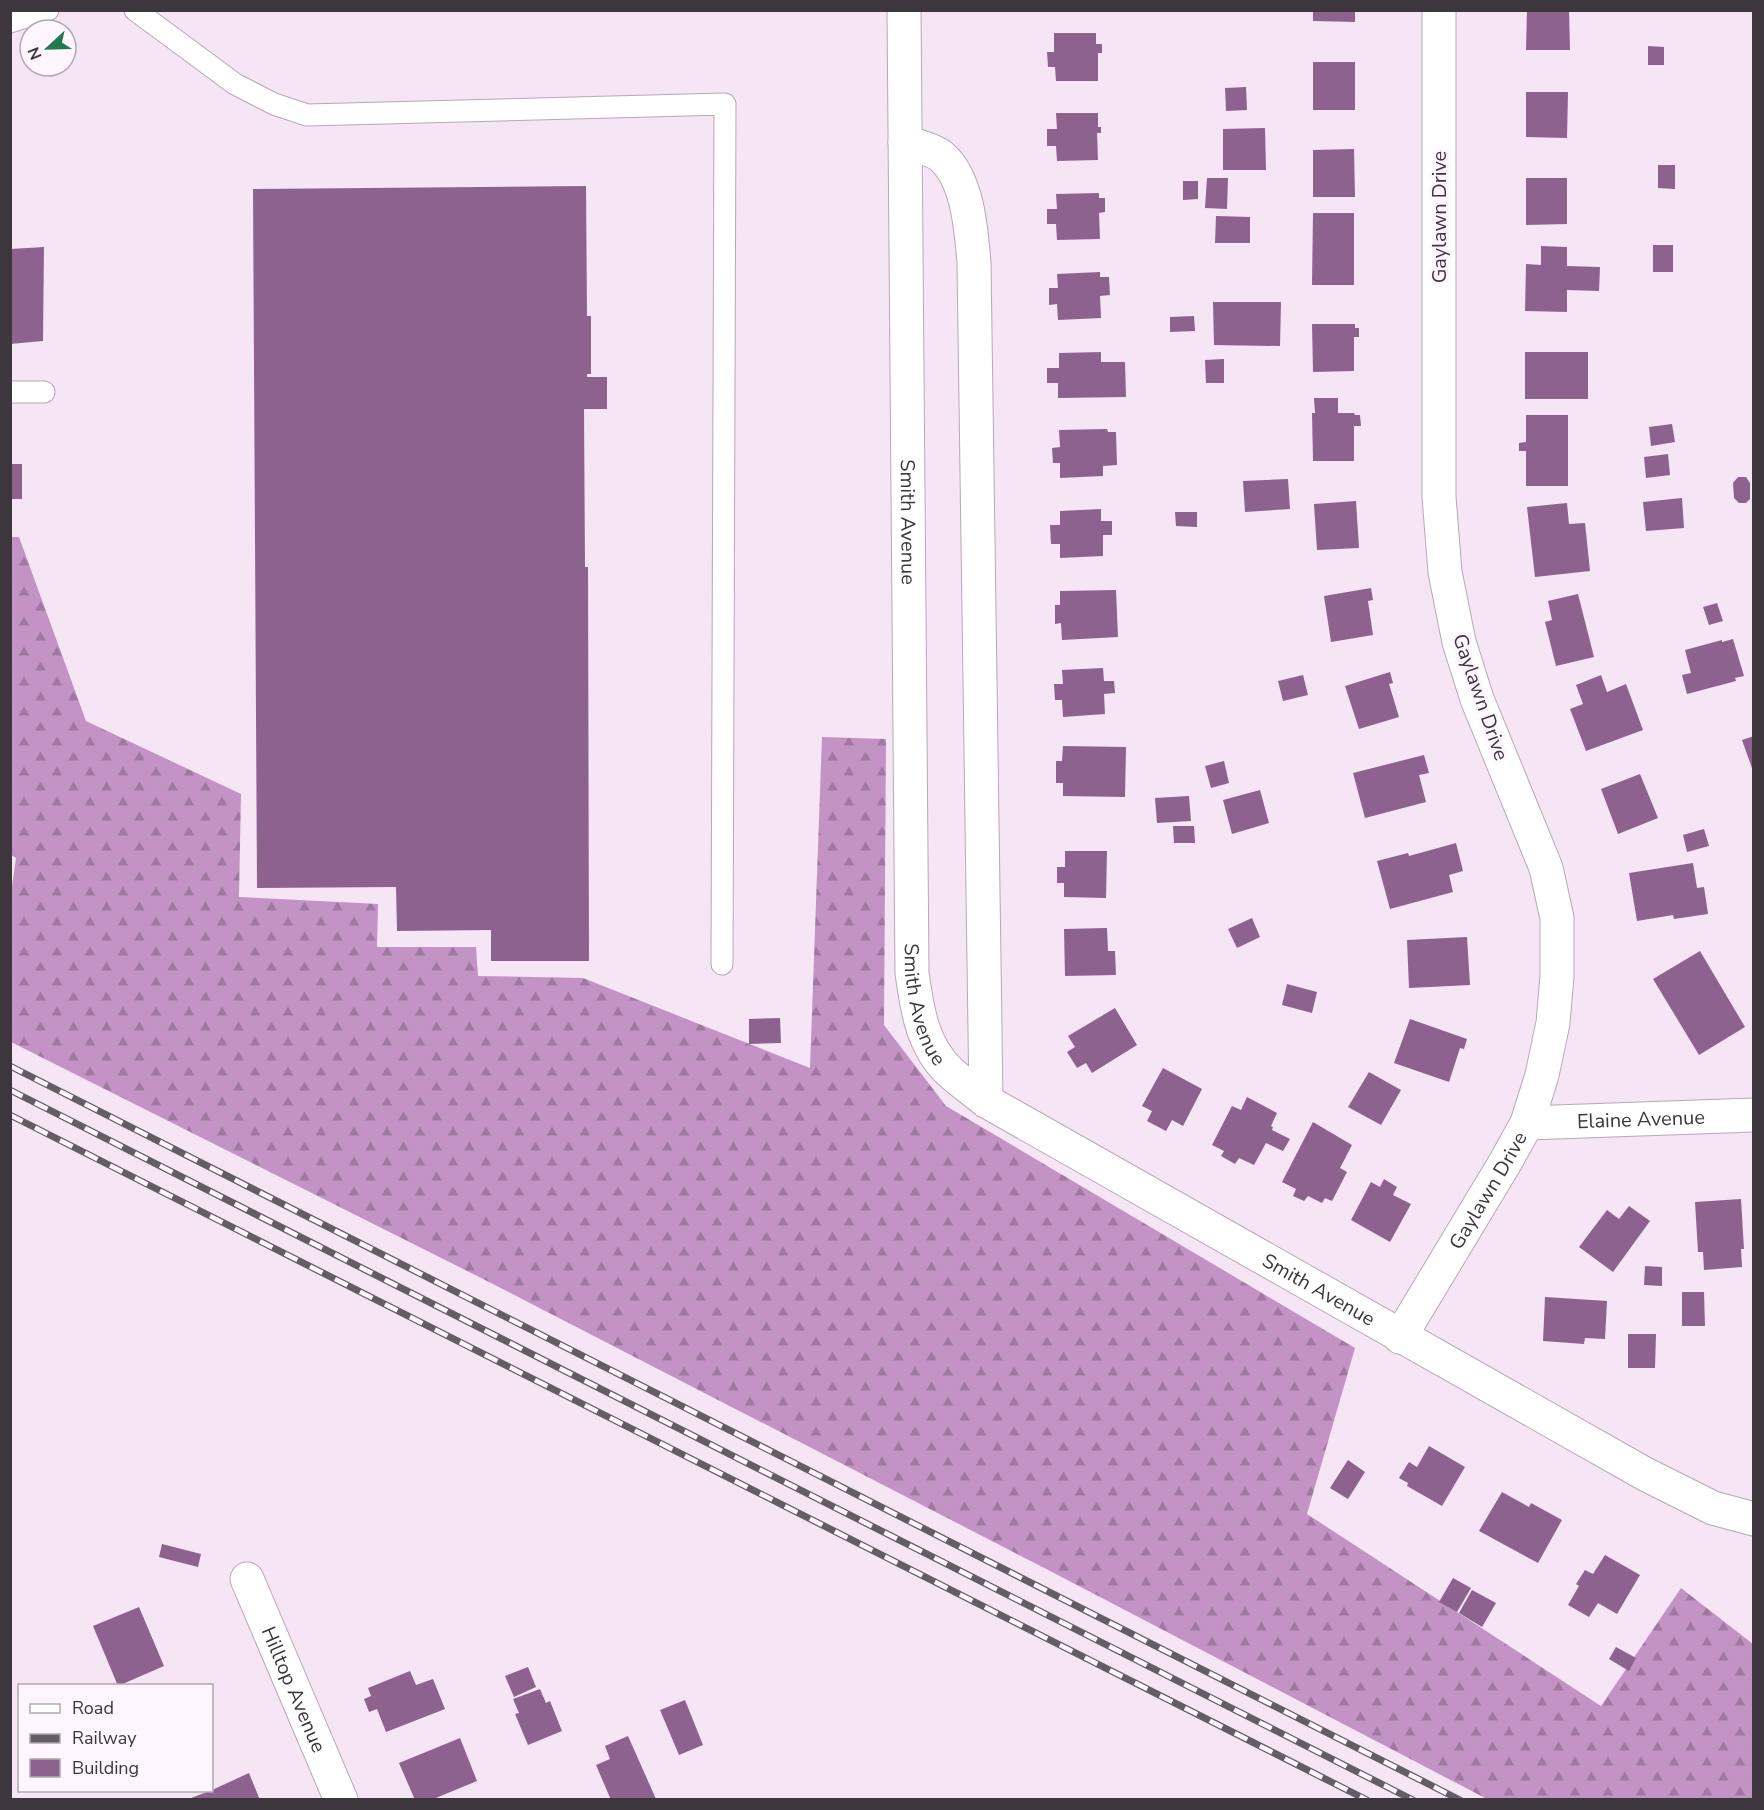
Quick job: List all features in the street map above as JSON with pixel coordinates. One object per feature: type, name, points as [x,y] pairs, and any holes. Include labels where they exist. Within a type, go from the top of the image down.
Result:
[{"type":"street","name":"Smith Avenue","points":[[904,10],[912,973],[917,1009],[928,1043],[948,1071],[986,1101],[1645,1474],[1713,1508],[1754,1519]]},
{"type":"street","name":"Gaylawn Drive","points":[[1400,1337],[1527,1123],[1542,1075],[1553,1023],[1557,976],[1557,918],[1546,868],[1477,699],[1459,642],[1446,572],[1439,497],[1439,10]]},
{"type":"street","points":[[905,142],[940,155],[959,180],[969,216],[974,262],[986,1101]]},
{"type":"street","name":"Elaine Avenue","points":[[1527,1123],[1754,1115]]},
{"type":"street","name":"Hilltop Avenue","points":[[247,1578],[340,1800]]},
{"type":"lane","points":[[10,22],[48,10]]},
{"type":"lane","points":[[135,10],[235,84],[274,104],[307,115],[725,104],[722,964]]},
{"type":"lane","points":[[10,392],[44,392]]},
{"type":"green space","points":[[10,537],[19,537],[86,721],[241,794],[239,897],[378,904],[377,947],[476,947],[478,976],[583,978],[810,1068],[822,737],[886,739],[884,1025],[946,1106],[1355,1348],[1307,1514],[1601,1706],[1681,1588],[1753,1644],[1753,1799],[1487,1799],[491,1283],[11,1042],[10,901],[16,858],[11,855]]},
{"type":"building","points":[[1313,10],[1355,10],[1355,22],[1313,21]]},
{"type":"building","points":[[1527,10],[1569,10],[1570,50],[1526,50]]},
{"type":"building","points":[[1054,33],[1096,33],[1096,44],[1102,44],[1102,53],[1098,53],[1098,81],[1056,81],[1055,67],[1048,67],[1047,52],[1054,52]]},
{"type":"building","points":[[1648,46],[1664,47],[1664,65],[1648,65]]},
{"type":"building","points":[[1313,62],[1355,62],[1355,110],[1313,110]]},
{"type":"building","points":[[1246,87],[1247,110],[1226,111],[1225,88]]},
{"type":"building","points":[[1526,92],[1568,92],[1567,138],[1526,137]]},
{"type":"building","points":[[1056,113],[1098,113],[1098,127],[1101,127],[1101,133],[1097,133],[1098,160],[1057,161],[1056,146],[1047,146],[1047,129],[1057,129]]},
{"type":"building","points":[[1265,128],[1266,170],[1223,170],[1223,129]]},
{"type":"building","points":[[1354,149],[1355,197],[1313,197],[1313,150]]},
{"type":"building","points":[[1658,165],[1675,165],[1675,189],[1658,188]]},
{"type":"building","points":[[1207,178],[1228,178],[1227,209],[1205,208]]},
{"type":"building","points":[[1526,178],[1567,178],[1567,224],[1526,225]]},
{"type":"building","points":[[1183,181],[1198,181],[1198,199],[1183,200]]},
{"type":"building","points":[[586,186],[587,316],[591,316],[591,374],[587,374],[587,377],[607,377],[607,409],[584,409],[585,567],[588,567],[589,961],[491,961],[491,930],[397,931],[396,887],[257,888],[253,189]]},
{"type":"building","points":[[1099,193],[1099,198],[1105,198],[1105,212],[1099,213],[1100,239],[1057,240],[1056,224],[1047,224],[1047,209],[1057,209],[1056,194]]},
{"type":"building","points":[[1313,213],[1354,213],[1354,285],[1312,285]]},
{"type":"building","points":[[1216,216],[1250,217],[1250,243],[1215,243]]},
{"type":"building","points":[[1653,245],[1673,245],[1673,272],[1653,272]]},
{"type":"building","points":[[1541,246],[1567,247],[1567,266],[1600,267],[1599,291],[1567,290],[1567,312],[1525,311],[1526,264],[1541,265]]},
{"type":"building","points":[[44,247],[43,341],[10,344],[10,249]]},
{"type":"building","points":[[1100,272],[1100,277],[1109,277],[1110,295],[1100,296],[1101,318],[1058,320],[1057,304],[1049,305],[1049,288],[1058,288],[1057,274]]},
{"type":"building","points":[[1213,302],[1281,302],[1280,346],[1214,345]]},
{"type":"building","points":[[1194,316],[1195,331],[1170,332],[1170,317]]},
{"type":"building","points":[[1312,324],[1355,324],[1355,328],[1359,328],[1359,337],[1354,337],[1354,371],[1313,372]]},
{"type":"building","points":[[1101,352],[1101,362],[1125,362],[1126,397],[1058,398],[1058,383],[1047,383],[1047,368],[1059,368],[1059,353]]},
{"type":"building","points":[[1525,352],[1588,352],[1588,399],[1525,399]]},
{"type":"building","points":[[1224,359],[1224,383],[1206,383],[1205,360]]},
{"type":"building","points":[[1314,398],[1338,398],[1338,413],[1360,415],[1361,426],[1354,426],[1354,461],[1313,461]]},
{"type":"building","points":[[1526,415],[1568,415],[1568,486],[1526,486],[1526,451],[1519,451],[1519,443],[1526,442]]},
{"type":"building","points":[[1672,424],[1675,442],[1651,446],[1649,427]]},
{"type":"building","points":[[1107,429],[1108,432],[1116,432],[1117,465],[1103,466],[1103,476],[1060,478],[1060,463],[1053,463],[1052,448],[1060,447],[1059,430]]},
{"type":"building","points":[[1668,454],[1670,475],[1646,478],[1644,457]]},
{"type":"building","points":[[10,464],[22,464],[22,499],[10,499]]},
{"type":"building","points":[[1738,477],[1746,477],[1750,483],[1750,499],[1746,503],[1739,503],[1734,498],[1733,483]]},
{"type":"building","points":[[1288,479],[1290,509],[1245,512],[1243,481]]},
{"type":"building","points":[[1682,498],[1684,528],[1646,531],[1643,502]]},
{"type":"building","points":[[1356,501],[1359,548],[1317,550],[1314,504]]},
{"type":"building","points":[[1567,503],[1569,524],[1585,523],[1590,571],[1535,577],[1527,507]]},
{"type":"building","points":[[1101,509],[1101,521],[1112,521],[1112,535],[1103,535],[1103,556],[1060,558],[1060,544],[1051,544],[1050,525],[1060,525],[1060,511]]},
{"type":"building","points":[[1175,512],[1197,512],[1197,527],[1176,526]]},
{"type":"building","points":[[1371,588],[1373,600],[1368,601],[1373,635],[1331,642],[1324,596]]},
{"type":"building","points":[[1116,590],[1118,637],[1062,640],[1061,623],[1055,624],[1055,605],[1060,605],[1060,591]]},
{"type":"building","points":[[1578,594],[1594,657],[1556,666],[1545,622],[1552,620],[1548,601]]},
{"type":"building","points":[[1717,603],[1723,621],[1709,625],[1703,607]]},
{"type":"building","points":[[1733,639],[1744,676],[1735,678],[1736,681],[1687,694],[1682,675],[1691,673],[1685,650]]},
{"type":"building","points":[[1103,668],[1104,681],[1114,681],[1115,693],[1104,694],[1105,714],[1063,717],[1062,700],[1055,700],[1054,684],[1063,684],[1062,670]]},
{"type":"building","points":[[1390,672],[1393,683],[1389,684],[1399,717],[1359,729],[1345,686]]},
{"type":"building","points":[[1303,675],[1308,695],[1283,701],[1278,681]]},
{"type":"building","points":[[1601,675],[1607,692],[1626,684],[1643,730],[1586,751],[1570,709],[1583,704],[1576,685]]},
{"type":"building","points":[[1754,736],[1754,771],[1753,771],[1742,740]]},
{"type":"building","points":[[1063,746],[1126,747],[1125,797],[1063,796],[1063,783],[1056,783],[1056,761],[1062,761]]},
{"type":"building","points":[[1424,755],[1429,773],[1419,775],[1426,802],[1365,818],[1353,773]]},
{"type":"building","points":[[1224,761],[1229,783],[1211,788],[1205,766]]},
{"type":"building","points":[[1640,774],[1658,818],[1618,834],[1601,789]]},
{"type":"building","points":[[1260,790],[1269,823],[1232,834],[1223,800]]},
{"type":"building","points":[[1189,796],[1191,821],[1157,823],[1155,798]]},
{"type":"building","points":[[1173,826],[1194,826],[1195,843],[1174,843]]},
{"type":"building","points":[[1704,829],[1709,846],[1687,852],[1683,835]]},
{"type":"building","points":[[1456,843],[1463,871],[1449,875],[1453,892],[1390,909],[1377,861],[1408,853],[1409,856]]},
{"type":"building","points":[[1065,851],[1107,851],[1106,898],[1064,897],[1064,883],[1057,883],[1057,867],[1065,867]]},
{"type":"building","points":[[1693,863],[1697,888],[1704,887],[1708,914],[1674,919],[1673,915],[1637,921],[1629,873]]},
{"type":"building","points":[[1252,918],[1260,937],[1237,948],[1228,929]]},
{"type":"building","points":[[1107,928],[1108,951],[1115,951],[1116,975],[1065,976],[1064,929]]},
{"type":"building","points":[[1467,937],[1470,985],[1409,988],[1407,940]]},
{"type":"building","points":[[1700,951],[1745,1027],[1699,1055],[1653,979]]},
{"type":"building","points":[[1287,984],[1317,992],[1312,1013],[1282,1005]]},
{"type":"building","points":[[1115,1008],[1137,1045],[1092,1073],[1086,1063],[1077,1068],[1067,1052],[1075,1047],[1068,1036]]},
{"type":"building","points":[[780,1018],[781,1043],[749,1044],[749,1019]]},
{"type":"building","points":[[1410,1019],[1467,1039],[1464,1049],[1460,1048],[1449,1082],[1394,1063]]},
{"type":"building","points":[[1163,1068],[1202,1089],[1183,1126],[1172,1120],[1166,1131],[1147,1121],[1152,1111],[1142,1106]]},
{"type":"building","points":[[1369,1072],[1401,1090],[1381,1125],[1348,1107]]},
{"type":"building","points":[[1247,1097],[1277,1113],[1271,1126],[1272,1130],[1290,1139],[1283,1151],[1266,1143],[1254,1165],[1239,1158],[1235,1164],[1221,1156],[1224,1151],[1212,1145],[1232,1106],[1241,1110]]},
{"type":"building","points":[[1313,1122],[1352,1145],[1340,1168],[1347,1172],[1332,1201],[1325,1198],[1322,1203],[1308,1196],[1304,1201],[1293,1196],[1296,1189],[1282,1182]]},
{"type":"building","points":[[1384,1179],[1397,1187],[1393,1195],[1411,1204],[1390,1242],[1351,1220],[1371,1182],[1380,1187]]},
{"type":"building","points":[[1741,1199],[1744,1249],[1741,1249],[1742,1267],[1704,1270],[1703,1252],[1698,1252],[1695,1202]]},
{"type":"building","points":[[1629,1206],[1650,1221],[1613,1272],[1579,1247],[1607,1210],[1619,1219]]},
{"type":"building","points":[[1645,1266],[1662,1267],[1662,1286],[1644,1285]]},
{"type":"building","points":[[1682,1292],[1704,1292],[1705,1326],[1682,1326]]},
{"type":"building","points":[[1545,1297],[1607,1301],[1605,1339],[1585,1338],[1584,1344],[1543,1341]]},
{"type":"building","points":[[1628,1334],[1656,1334],[1655,1368],[1628,1368]]},
{"type":"building","points":[[1429,1446],[1465,1467],[1442,1506],[1407,1486],[1408,1483],[1399,1478],[1409,1462],[1417,1467]]},
{"type":"building","points":[[1348,1460],[1365,1472],[1348,1499],[1330,1488]]},
{"type":"building","points":[[1502,1492],[1529,1507],[1531,1503],[1562,1520],[1538,1563],[1479,1531]]},
{"type":"building","points":[[162,1544],[201,1554],[198,1567],[159,1557]]},
{"type":"building","points":[[1605,1555],[1640,1575],[1617,1614],[1598,1603],[1589,1617],[1568,1605],[1579,1586],[1576,1584],[1585,1570],[1593,1574]]},
{"type":"building","points":[[1453,1578],[1471,1588],[1457,1612],[1439,1602]]},
{"type":"building","points":[[1472,1590],[1496,1603],[1482,1627],[1459,1613]]},
{"type":"building","points":[[139,1607],[164,1666],[123,1684],[117,1684],[93,1626]]},
{"type":"building","points":[[1616,1647],[1636,1658],[1629,1671],[1609,1659]]},
{"type":"building","points":[[528,1667],[536,1687],[514,1697],[505,1676]]},
{"type":"building","points":[[410,1671],[416,1685],[433,1679],[445,1709],[386,1732],[377,1709],[369,1712],[364,1699],[371,1696],[368,1688]]},
{"type":"building","points":[[540,1689],[546,1703],[550,1701],[562,1731],[528,1745],[515,1714],[519,1713],[513,1699]]},
{"type":"building","points":[[685,1700],[703,1745],[679,1755],[660,1710]]},
{"type":"building","points":[[628,1736],[656,1799],[611,1800],[596,1765],[610,1759],[605,1746]]},
{"type":"building","points":[[460,1738],[477,1781],[431,1800],[415,1800],[399,1763]]},
{"type":"building","points":[[249,1773],[260,1800],[186,1800],[213,1792],[213,1790]]},
{"type":"railway","points":[[10,1066],[1460,1800]]},
{"type":"railway","points":[[10,1090],[1413,1800]]},
{"type":"railway","points":[[10,1115],[1367,1800]]}]
